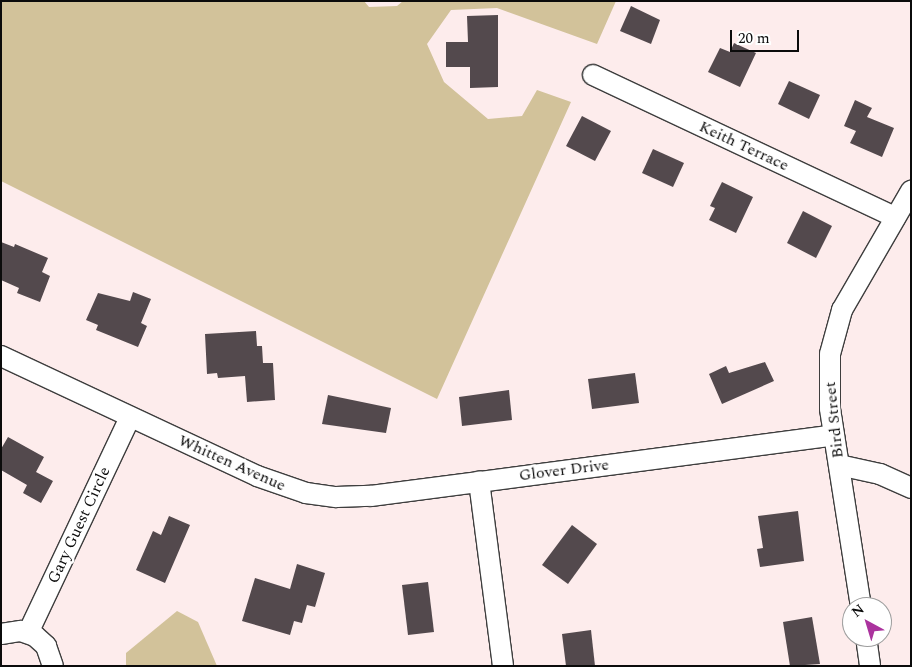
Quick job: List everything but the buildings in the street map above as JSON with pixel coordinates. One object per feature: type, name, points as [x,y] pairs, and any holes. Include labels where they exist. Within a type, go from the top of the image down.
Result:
[{"type":"street","name":"Keith Terrace","points":[[593,75],[895,217]]},
{"type":"street","name":"Bird Street","points":[[859,597],[829,400],[830,354],[839,320],[911,191]]},
{"type":"street","name":"Whitten Avenue","points":[[1,356],[257,476],[306,493],[336,497],[371,496],[479,482]]},
{"type":"street","name":"Gary Guest Circle","points":[[28,633],[130,417]]},
{"type":"street","name":"Glover Drive","points":[[479,482],[834,435]]},
{"type":"street","points":[[839,465],[880,474],[911,488]]},
{"type":"street","points":[[479,482],[503,666]]},
{"type":"street","points":[[1,634],[28,633],[46,646],[54,666]]},
{"type":"street","points":[[867,647],[870,666]]},
{"type":"shaded area","points":[[1,1],[364,1],[369,7],[397,6],[403,1],[616,1],[597,44],[497,8],[451,10],[427,44],[444,82],[488,119],[522,116],[537,90],[571,102],[437,399],[1,181]]},
{"type":"shaded area","points":[[177,611],[198,622],[217,666],[126,666],[126,653]]}]
